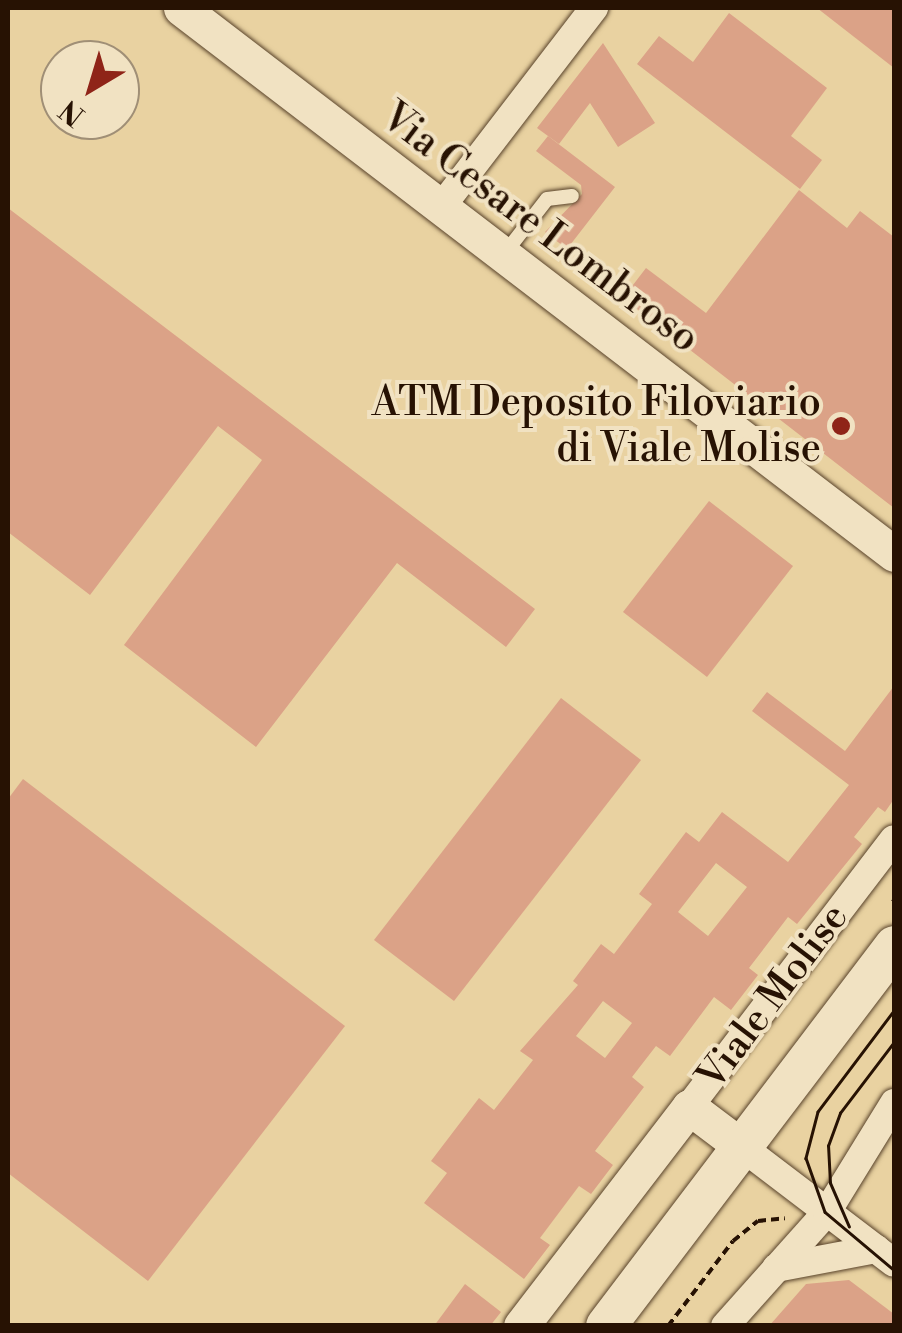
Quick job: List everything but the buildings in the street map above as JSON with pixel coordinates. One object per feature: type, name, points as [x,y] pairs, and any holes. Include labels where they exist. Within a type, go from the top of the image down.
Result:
[{"type":"main road","name":"Viale Molise","points":[[606,1326],[894,946]]},
{"type":"street","name":"Via Cesare Lombroso","points":[[181,8],[894,554]]},
{"type":"street","points":[[442,206],[594,8]]},
{"type":"street","name":"Viale Molise","points":[[521,1326],[894,839]]},
{"type":"street","points":[[725,1326],[827,1212],[894,1103]]},
{"type":"street","name":"Viale Molise","points":[[689,1107],[885,1256]]},
{"type":"street","points":[[776,1268],[885,1256]]},
{"type":"lane","points":[[504,254],[547,199],[572,196]]},
{"type":"path","points":[[668,1326],[733,1241],[758,1222],[827,1212]]},
{"type":"tram line","points":[[894,1011],[818,1112],[806,1158],[825,1212],[894,1270]]},
{"type":"tram line","points":[[849,1227],[830,1183],[828,1146],[840,1113],[894,1042]]},
{"type":"place","name":"ATM Deposito Filoviario di Viale Molise","points":[[841,426]]}]
